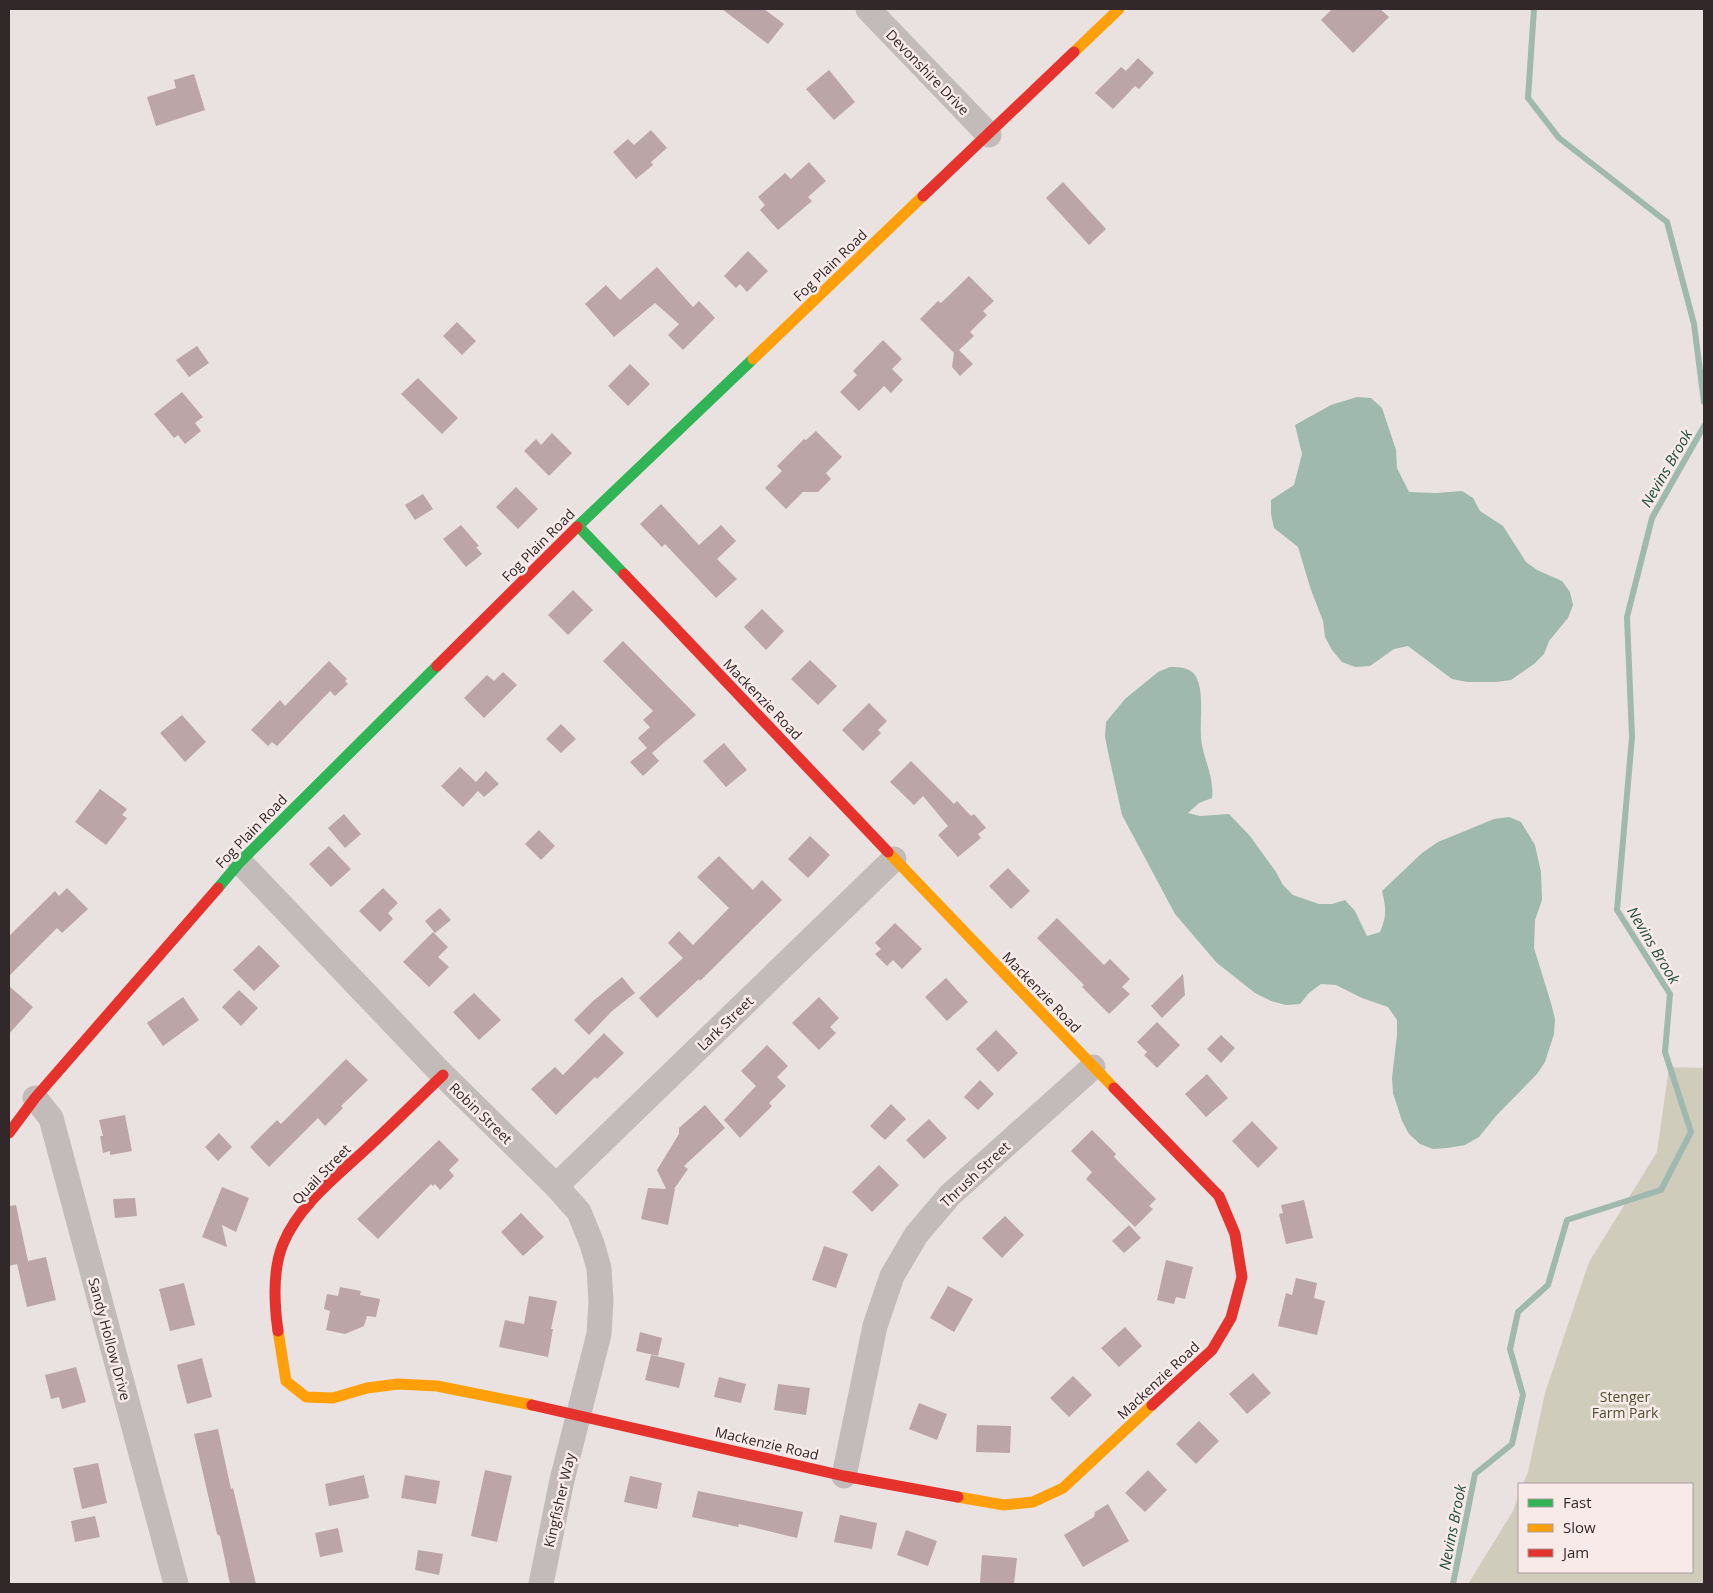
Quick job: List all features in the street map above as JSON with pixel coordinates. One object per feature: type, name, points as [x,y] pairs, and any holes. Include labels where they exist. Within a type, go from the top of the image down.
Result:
[{"type":"street","name":"Devonshire Drive","points":[[868,9],[989,135]]},
{"type":"street","name":"Fog Plain Road","points":[[9,1133],[36,1098],[240,862],[578,526],[1119,9]]},
{"type":"street","name":"Mackenzie Road","points":[[286,1381],[306,1397],[333,1398],[366,1388],[398,1384],[437,1386],[580,1415],[844,1476],[1004,1505],[1033,1502],[1063,1488],[1212,1350],[1231,1318],[1242,1276],[1236,1234],[1219,1196],[894,859],[578,526]]},
{"type":"street","name":"Lark Street","points":[[556,1186],[894,859]]},
{"type":"street","name":"Robin Street","points":[[240,862],[443,1075],[556,1186],[579,1212],[600,1268],[601,1301],[599,1334],[580,1415]]},
{"type":"street","name":"Thrush Street","points":[[844,1476],[875,1326],[892,1276],[916,1235],[950,1195],[1093,1067]]},
{"type":"street","name":"Quail Street","points":[[286,1381],[281,1357],[275,1293],[279,1259],[291,1228],[312,1200],[443,1075]]},
{"type":"street","name":"Sandy Hollow Drive","points":[[36,1098],[51,1118],[176,1584]]},
{"type":"street","name":"Kingfisher Way","points":[[541,1584],[562,1480],[580,1415]]},
{"type":"green space","name":"Stenger Farm Park","points":[[1669,1067],[1704,1068],[1704,1584],[1468,1584],[1513,1511],[1518,1497],[1518,1573],[1693,1573],[1693,1483],[1523,1483],[1528,1472],[1545,1393],[1589,1262],[1657,1152]]},
{"type":"shaded area","points":[[1357,397],[1371,398],[1382,408],[1396,450],[1397,468],[1409,492],[1436,493],[1462,491],[1473,498],[1480,511],[1503,526],[1526,562],[1537,570],[1562,581],[1570,592],[1573,605],[1568,618],[1549,641],[1544,654],[1534,664],[1511,680],[1467,682],[1452,679],[1408,646],[1394,649],[1370,666],[1355,667],[1342,662],[1332,650],[1325,637],[1323,621],[1298,547],[1274,528],[1271,500],[1294,485],[1302,454],[1295,425],[1331,405]]},
{"type":"shaded area","points":[[1170,667],[1190,670],[1198,682],[1201,699],[1202,745],[1212,784],[1212,798],[1199,803],[1188,813],[1200,816],[1229,814],[1250,836],[1283,885],[1293,895],[1319,904],[1332,904],[1345,900],[1355,911],[1367,936],[1380,932],[1384,921],[1385,911],[1382,891],[1422,853],[1438,842],[1494,819],[1509,817],[1521,822],[1535,845],[1541,872],[1542,900],[1535,920],[1534,948],[1555,1019],[1554,1034],[1545,1062],[1537,1074],[1496,1116],[1479,1137],[1465,1145],[1433,1149],[1420,1144],[1409,1134],[1402,1121],[1393,1093],[1392,1078],[1397,1020],[1388,1007],[1362,998],[1336,985],[1321,984],[1309,993],[1300,1004],[1286,1005],[1271,1001],[1255,993],[1217,963],[1175,914],[1122,815],[1105,736],[1106,722],[1125,699],[1158,672]]},
{"type":"building","points":[[722,9],[764,9],[784,24],[768,44]]},
{"type":"building","points":[[1332,9],[1380,9],[1389,17],[1353,53],[1321,20]]},
{"type":"building","points":[[1138,58],[1154,73],[1139,89],[1135,86],[1113,109],[1095,93],[1121,67],[1126,71]]},
{"type":"building","points":[[829,70],[855,102],[834,120],[806,89]]},
{"type":"building","points":[[194,74],[205,110],[156,126],[147,97],[176,88],[174,80]]},
{"type":"building","points":[[651,130],[667,148],[651,162],[653,165],[636,179],[613,152],[628,139],[634,145]]},
{"type":"building","points":[[809,162],[826,181],[808,197],[812,201],[778,230],[760,210],[765,205],[758,197],[785,173],[791,179]]},
{"type":"building","points":[[1063,182],[1106,229],[1089,245],[1046,198]]},
{"type":"building","points":[[748,251],[768,271],[747,292],[740,284],[736,288],[724,276]]},
{"type":"building","points":[[657,267],[693,307],[699,301],[715,318],[683,350],[668,335],[679,324],[655,303],[614,337],[585,304],[606,285],[620,300]]},
{"type":"building","points":[[969,276],[994,301],[983,311],[987,315],[970,332],[974,336],[959,350],[973,364],[960,376],[952,367],[954,353],[920,319],[938,301],[941,303]]},
{"type":"building","points":[[457,322],[476,341],[462,355],[443,336]]},
{"type":"building","points":[[883,340],[902,359],[892,369],[903,380],[891,393],[884,386],[859,411],[840,392],[857,375],[853,371]]},
{"type":"building","points":[[197,346],[209,363],[189,377],[176,360]]},
{"type":"building","points":[[630,364],[650,384],[628,406],[608,386]]},
{"type":"building","points":[[418,378],[458,418],[442,434],[401,394]]},
{"type":"building","points":[[182,392],[203,417],[195,423],[201,431],[185,444],[178,435],[174,438],[154,414]]},
{"type":"building","points":[[816,431],[842,457],[826,473],[831,479],[818,492],[803,492],[786,509],[765,488],[782,471],[777,466],[804,439],[806,440]]},
{"type":"building","points":[[552,433],[572,453],[549,476],[524,451],[536,439],[541,445]]},
{"type":"building","points":[[516,487],[538,509],[518,529],[496,507]]},
{"type":"building","points":[[423,494],[433,509],[415,520],[405,505]]},
{"type":"building","points":[[661,504],[699,545],[721,525],[736,541],[717,559],[737,579],[716,598],[665,544],[662,547],[640,524]]},
{"type":"building","points":[[461,525],[479,546],[476,547],[482,554],[466,567],[443,539]]},
{"type":"building","points":[[573,590],[593,610],[568,635],[548,615]]},
{"type":"building","points":[[762,609],[784,631],[766,650],[744,627]]},
{"type":"building","points":[[623,641],[696,715],[652,753],[659,761],[643,776],[630,762],[647,748],[638,738],[650,727],[643,720],[653,711],[603,661]]},
{"type":"building","points":[[810,660],[837,686],[818,705],[791,679]]},
{"type":"building","points":[[329,661],[347,679],[345,681],[348,684],[335,696],[330,691],[277,746],[272,742],[268,746],[251,730],[280,700],[285,706]]},
{"type":"building","points":[[503,672],[517,685],[484,718],[464,698],[487,675],[494,681]]},
{"type":"building","points":[[869,703],[887,721],[878,730],[881,733],[863,751],[842,730]]},
{"type":"building","points":[[182,715],[206,742],[185,762],[160,733]]},
{"type":"building","points":[[561,724],[576,739],[561,753],[546,739]]},
{"type":"building","points":[[724,743],[747,770],[726,787],[703,761]]},
{"type":"building","points":[[911,761],[954,804],[957,801],[971,816],[974,814],[986,828],[978,834],[981,838],[958,857],[938,835],[948,826],[923,796],[914,805],[890,782]]},
{"type":"building","points":[[460,767],[476,782],[486,771],[499,784],[484,797],[478,791],[463,807],[441,786]]},
{"type":"building","points":[[100,789],[127,809],[122,815],[127,818],[106,845],[75,822]]},
{"type":"building","points":[[344,814],[361,834],[345,848],[328,828]]},
{"type":"building","points":[[539,830],[555,846],[541,860],[525,844]]},
{"type":"building","points":[[810,836],[830,855],[808,878],[788,859]]},
{"type":"building","points":[[329,846],[351,869],[331,887],[309,864]]},
{"type":"building","points":[[719,856],[753,890],[762,880],[782,900],[700,981],[699,979],[657,1018],[639,998],[683,958],[668,943],[679,931],[693,945],[729,908],[697,877]]},
{"type":"building","points":[[1008,868],[1030,891],[1011,909],[989,886]]},
{"type":"building","points":[[67,888],[88,909],[62,933],[57,928],[9,976],[9,936],[55,891],[59,896]]},
{"type":"building","points":[[383,888],[398,903],[388,913],[393,919],[380,932],[359,911]]},
{"type":"building","points":[[440,908],[451,920],[435,933],[425,921]]},
{"type":"building","points":[[1057,918],[1104,965],[1110,959],[1130,979],[1122,987],[1130,994],[1109,1014],[1082,987],[1084,985],[1037,938]]},
{"type":"building","points":[[895,923],[922,949],[902,969],[893,960],[887,966],[875,954],[881,949],[875,943]]},
{"type":"building","points":[[433,932],[448,947],[438,957],[449,967],[429,987],[403,962]]},
{"type":"building","points":[[259,945],[280,966],[254,991],[233,970]]},
{"type":"building","points":[[1183,974],[1185,995],[1162,1018],[1151,1006]]},
{"type":"building","points":[[622,977],[635,993],[612,1011],[589,1035],[574,1020]]},
{"type":"building","points":[[946,978],[968,1002],[947,1021],[925,997]]},
{"type":"building","points":[[9,986],[33,1007],[9,1034]]},
{"type":"building","points":[[239,990],[258,1008],[241,1026],[222,1007]]},
{"type":"building","points":[[474,993],[501,1020],[479,1040],[453,1012]]},
{"type":"building","points":[[183,997],[199,1020],[163,1046],[147,1023]]},
{"type":"building","points":[[819,997],[839,1018],[830,1027],[836,1033],[819,1050],[792,1023]]},
{"type":"building","points":[[1157,1022],[1180,1045],[1157,1068],[1144,1055],[1147,1052],[1137,1042]]},
{"type":"building","points":[[996,1030],[1018,1053],[998,1072],[976,1049]]},
{"type":"building","points":[[604,1033],[624,1053],[597,1079],[595,1077],[556,1115],[531,1089],[555,1067],[563,1075]]},
{"type":"building","points":[[1221,1035],[1235,1048],[1221,1063],[1207,1049]]},
{"type":"building","points":[[767,1045],[788,1066],[777,1077],[786,1086],[769,1103],[772,1106],[740,1138],[724,1120],[756,1086],[741,1071]]},
{"type":"building","points":[[346,1059],[368,1080],[341,1106],[343,1108],[325,1126],[318,1118],[269,1167],[250,1147],[277,1120],[281,1124]]},
{"type":"building","points":[[1207,1074],[1228,1098],[1206,1117],[1185,1094]]},
{"type":"building","points":[[980,1080],[994,1094],[978,1110],[964,1097]]},
{"type":"building","points":[[891,1104],[906,1119],[885,1140],[870,1126]]},
{"type":"building","points":[[705,1105],[725,1128],[684,1166],[688,1169],[674,1189],[668,1225],[641,1219],[648,1188],[666,1189],[657,1170],[679,1134],[679,1128]]},
{"type":"building","points":[[125,1115],[132,1151],[110,1155],[110,1151],[103,1153],[100,1136],[103,1136],[99,1120]]},
{"type":"building","points":[[929,1119],[947,1138],[924,1159],[906,1140]]},
{"type":"building","points":[[1252,1121],[1278,1148],[1258,1168],[1232,1141]]},
{"type":"building","points":[[1092,1130],[1116,1154],[1114,1157],[1156,1199],[1149,1206],[1153,1209],[1135,1227],[1086,1179],[1092,1172],[1071,1151]]},
{"type":"building","points":[[219,1133],[232,1147],[218,1161],[205,1147]]},
{"type":"building","points":[[439,1140],[459,1160],[449,1170],[454,1176],[440,1190],[435,1184],[433,1186],[431,1184],[378,1239],[357,1219]]},
{"type":"building","points":[[879,1165],[899,1185],[872,1212],[852,1192]]},
{"type":"building","points":[[222,1187],[249,1198],[236,1232],[222,1225],[227,1247],[202,1237]]},
{"type":"building","points":[[135,1198],[137,1216],[115,1218],[113,1199]]},
{"type":"building","points":[[1304,1200],[1313,1238],[1286,1244],[1279,1214],[1283,1213],[1281,1205]]},
{"type":"building","points":[[16,1205],[28,1261],[46,1257],[56,1300],[27,1307],[17,1264],[9,1266],[9,1206]]},
{"type":"building","points":[[521,1213],[544,1237],[523,1256],[501,1232]]},
{"type":"building","points":[[1005,1216],[1024,1235],[1002,1258],[982,1238]]},
{"type":"building","points":[[1129,1225],[1141,1238],[1124,1253],[1112,1241]]},
{"type":"building","points":[[824,1246],[848,1254],[836,1288],[812,1280]]},
{"type":"building","points":[[1166,1260],[1193,1267],[1185,1299],[1176,1297],[1174,1304],[1157,1300]]},
{"type":"building","points":[[1296,1278],[1317,1283],[1314,1298],[1325,1301],[1317,1335],[1278,1326],[1286,1293],[1292,1295]]},
{"type":"building","points":[[184,1283],[195,1325],[170,1331],[159,1289]]},
{"type":"building","points":[[948,1286],[973,1299],[954,1332],[930,1318]]},
{"type":"building","points":[[340,1287],[361,1291],[360,1295],[380,1299],[376,1317],[367,1316],[364,1326],[345,1334],[326,1330],[330,1311],[324,1309],[327,1294],[338,1296]]},
{"type":"building","points":[[529,1296],[557,1301],[548,1357],[499,1347],[505,1320],[524,1324]]},
{"type":"building","points":[[1125,1327],[1142,1346],[1119,1367],[1101,1348]]},
{"type":"building","points":[[640,1332],[662,1338],[658,1356],[636,1351]]},
{"type":"building","points":[[651,1355],[685,1363],[679,1388],[645,1380]]},
{"type":"building","points":[[202,1358],[212,1397],[187,1404],[177,1365]]},
{"type":"building","points":[[76,1367],[86,1402],[62,1409],[59,1397],[51,1399],[45,1375]]},
{"type":"building","points":[[1253,1373],[1271,1393],[1247,1414],[1229,1394]]},
{"type":"building","points":[[1073,1376],[1092,1395],[1069,1417],[1050,1398]]},
{"type":"building","points":[[719,1377],[746,1384],[741,1403],[714,1397]]},
{"type":"building","points":[[778,1384],[810,1388],[806,1415],[774,1410]]},
{"type":"building","points":[[919,1403],[947,1414],[937,1440],[909,1429]]},
{"type":"building","points":[[1199,1421],[1219,1441],[1196,1464],[1176,1444]]},
{"type":"building","points":[[977,1425],[1011,1426],[1010,1453],[976,1452]]},
{"type":"building","points":[[218,1429],[231,1489],[233,1488],[256,1584],[230,1584],[220,1536],[217,1534],[194,1434]]},
{"type":"building","points":[[98,1463],[107,1503],[82,1509],[73,1468]]},
{"type":"building","points":[[485,1470],[512,1476],[497,1542],[471,1536]]},
{"type":"building","points":[[1148,1470],[1167,1490],[1145,1512],[1125,1493]]},
{"type":"building","points":[[364,1475],[369,1498],[329,1506],[325,1484]]},
{"type":"building","points":[[405,1475],[440,1481],[436,1504],[401,1498]]},
{"type":"building","points":[[630,1476],[662,1483],[657,1509],[624,1502]]},
{"type":"building","points":[[698,1491],[803,1512],[797,1538],[739,1524],[738,1527],[692,1517]]},
{"type":"building","points":[[1108,1504],[1129,1541],[1083,1567],[1064,1535],[1094,1517],[1095,1512]]},
{"type":"building","points":[[840,1515],[877,1523],[872,1549],[834,1542]]},
{"type":"building","points":[[95,1516],[100,1537],[75,1542],[71,1521]]},
{"type":"building","points":[[338,1528],[343,1552],[320,1557],[315,1533]]},
{"type":"building","points":[[906,1530],[937,1541],[928,1566],[897,1555]]},
{"type":"building","points":[[418,1550],[443,1554],[439,1575],[415,1570]]},
{"type":"building","points":[[982,1555],[1017,1558],[1014,1584],[980,1583]]},
{"type":"waterway","name":"Nevins Brook","points":[[1534,9],[1528,98],[1559,138],[1667,222],[1694,324],[1704,402]]},
{"type":"waterway","name":"Nevins Brook","points":[[1453,1584],[1475,1474],[1512,1444],[1523,1395],[1510,1349],[1518,1312],[1548,1285],[1567,1220],[1661,1190],[1691,1132],[1665,1052],[1670,994],[1617,910],[1632,737],[1627,617],[1652,518],[1704,426]]},
{"type":"traffic: fast","points":[[577,527],[753,359]]},
{"type":"traffic: fast","points":[[578,526],[624,574]]},
{"type":"traffic: fast","points":[[218,888],[240,862],[437,666]]},
{"type":"traffic: slow","points":[[1074,52],[1119,9]]},
{"type":"traffic: slow","points":[[753,359],[923,196]]},
{"type":"traffic: slow","points":[[888,852],[1114,1088]]},
{"type":"traffic: slow","points":[[278,1331],[286,1381],[306,1397],[333,1398],[367,1388],[398,1384],[437,1386],[532,1405]]},
{"type":"traffic: slow","points":[[958,1497],[1004,1505],[1033,1502],[1063,1488],[1152,1405]]},
{"type":"traffic: jam","points":[[923,196],[1074,52]]},
{"type":"traffic: jam","points":[[437,666],[577,527]]},
{"type":"traffic: jam","points":[[624,574],[888,852]]},
{"type":"traffic: jam","points":[[9,1133],[35,1098],[218,888]]},
{"type":"traffic: jam","points":[[278,1331],[275,1298],[277,1265],[283,1244],[298,1217],[319,1192],[443,1075]]},
{"type":"traffic: jam","points":[[1114,1088],[1219,1196],[1235,1234],[1242,1277],[1231,1318],[1212,1350],[1152,1405]]},
{"type":"traffic: jam","points":[[532,1405],[844,1476],[958,1497]]}]
